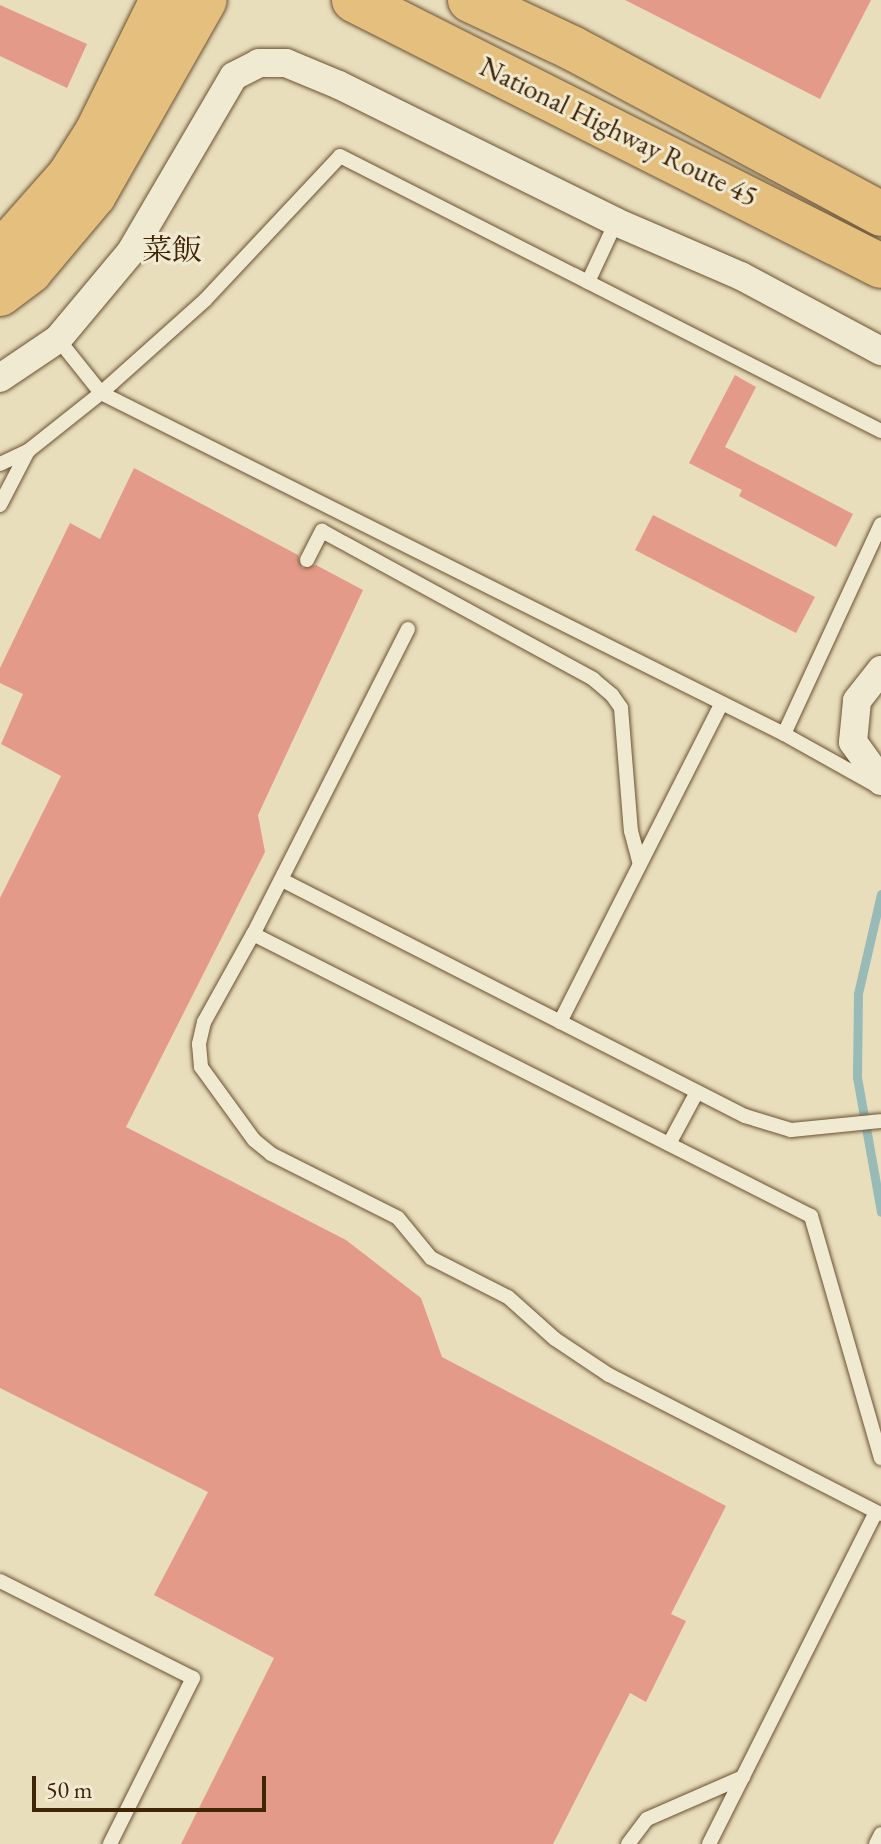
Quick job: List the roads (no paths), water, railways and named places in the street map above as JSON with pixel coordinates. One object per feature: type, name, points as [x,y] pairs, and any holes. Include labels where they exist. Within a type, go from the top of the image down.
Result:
[{"type":"highway","points":[[0,254],[69,176],[162,0]]},
{"type":"highway","points":[[0,294],[30,271],[94,195],[205,0]]},
{"type":"highway","name":"National Highway Route 45","points":[[354,0],[881,266]]},
{"type":"highway","name":"National Highway Route 45","points":[[470,0],[572,48],[881,214]]},
{"type":"street","points":[[0,378],[58,339],[147,228],[234,76],[259,63],[286,63],[339,85],[616,222],[741,276],[881,351]]},
{"type":"street","points":[[881,670],[857,701],[853,742],[881,781]]},
{"type":"lane","points":[[0,464],[28,451],[101,393],[205,300],[340,156],[881,431]]},
{"type":"lane","points":[[588,282],[616,222]]},
{"type":"lane","points":[[58,339],[101,393],[784,734],[881,788]]},
{"type":"lane","points":[[0,505],[28,451]]},
{"type":"lane","points":[[784,734],[881,524]]},
{"type":"lane","points":[[307,560],[322,531],[593,679],[621,708],[631,831],[640,864]]},
{"type":"lane","points":[[408,629],[282,880],[204,1022],[199,1044],[201,1067],[254,1140],[271,1154],[398,1218],[431,1258],[508,1297],[555,1339],[609,1375],[878,1514],[709,1844]]},
{"type":"lane","points":[[560,1022],[721,704]]},
{"type":"lane","points":[[282,880],[745,1116],[791,1130],[881,1121]]},
{"type":"lane","points":[[253,934],[811,1216],[881,1458]]},
{"type":"lane","points":[[669,1144],[697,1092]]},
{"type":"lane","points":[[0,1581],[193,1678],[110,1844]]},
{"type":"lane","points":[[628,1844],[647,1819],[743,1777]]},
{"type":"lane","points":[[876,1844],[881,1834]]},
{"type":"waterway","points":[[881,894],[858,994],[857,1077],[881,1212]]},
{"type":"district","name":"菜飯","points":[[172,250]]}]
